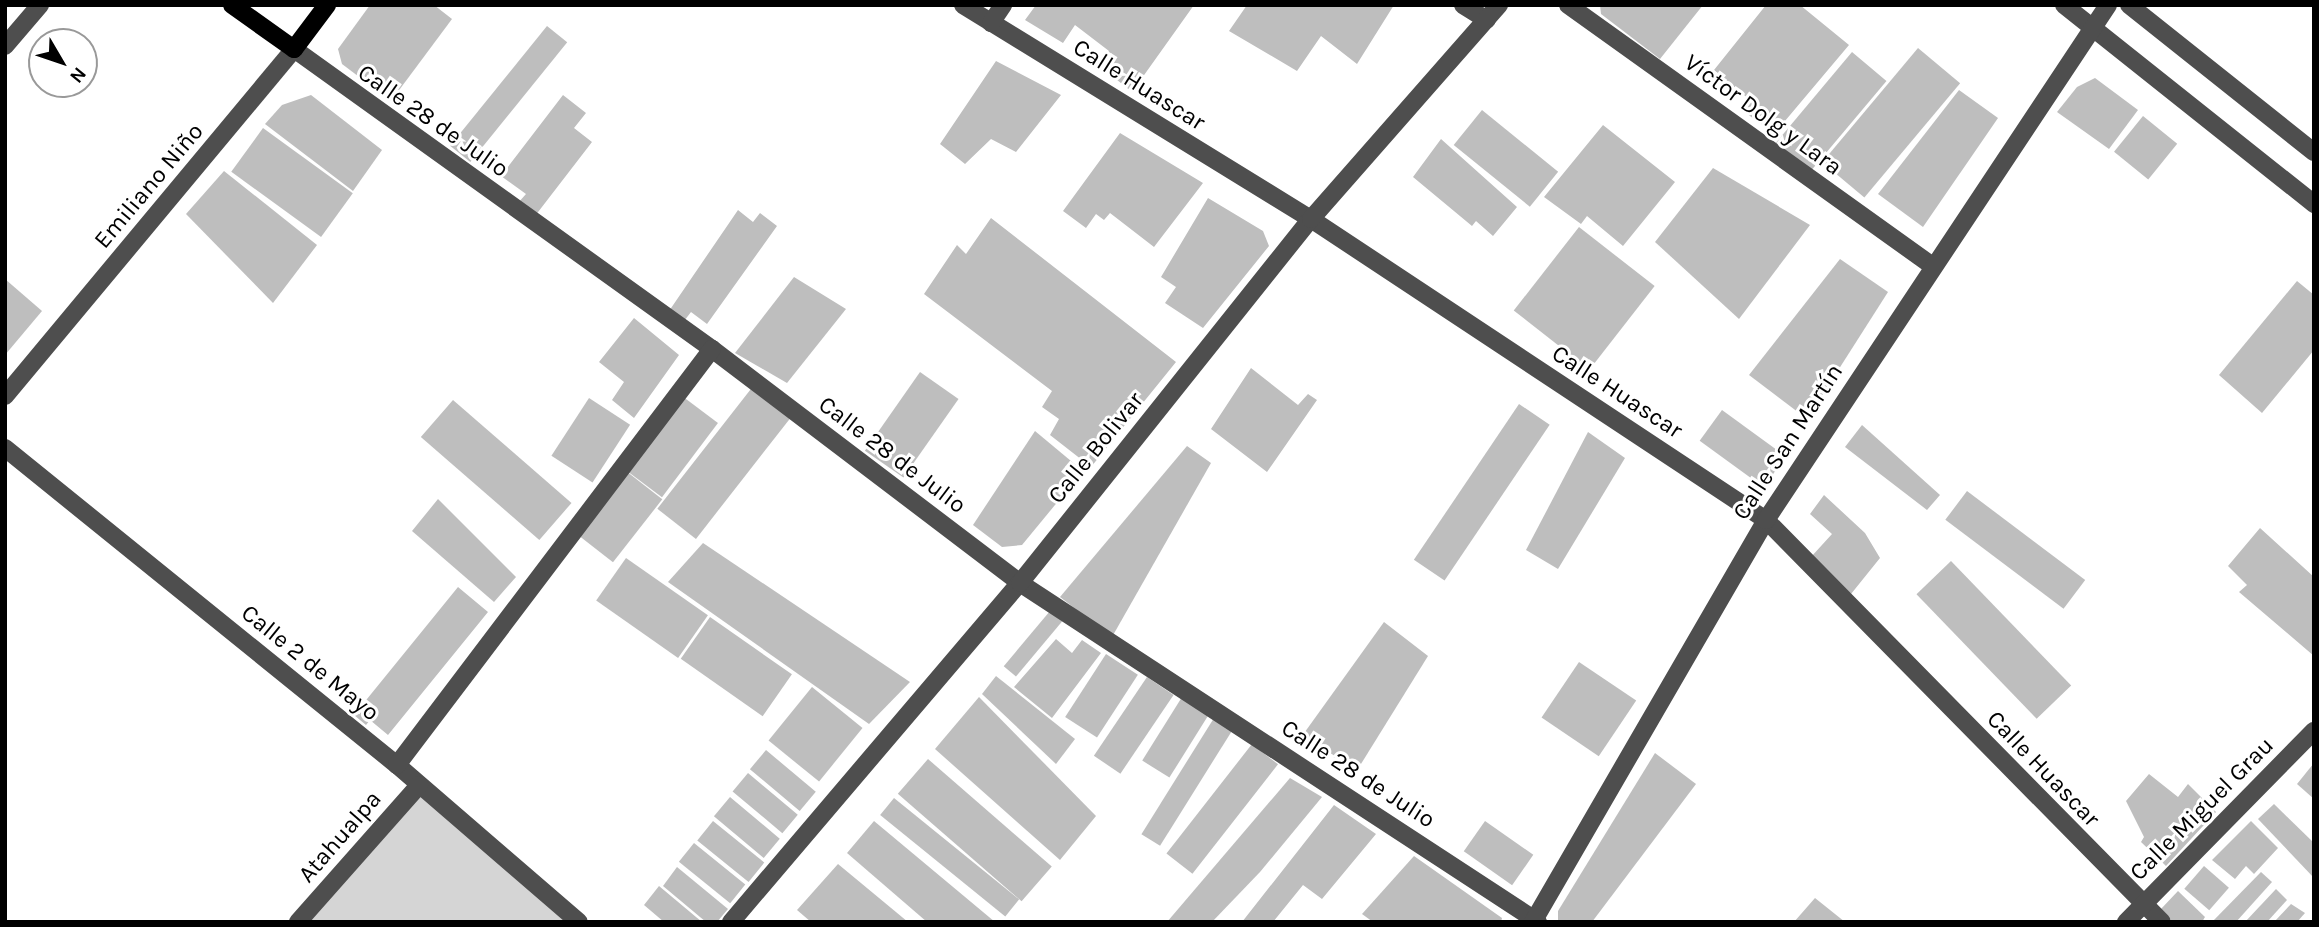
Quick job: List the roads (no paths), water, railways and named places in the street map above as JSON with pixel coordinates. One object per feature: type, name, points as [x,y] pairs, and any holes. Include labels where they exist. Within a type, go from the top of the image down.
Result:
[{"type":"main road","name":"Calle 28 de Julio","points":[[232,5],[294,49]]},
{"type":"main road","name":"Emiliano Niño","points":[[294,49],[327,5]]},
{"type":"street","points":[[5,46],[40,5]]},
{"type":"street","name":"Calle Huascar","points":[[963,5],[1311,219],[1766,520],[2142,905],[2162,922]]},
{"type":"street","points":[[991,23],[1003,5]]},
{"type":"street","points":[[1463,5],[1487,20]]},
{"type":"street","name":"Calle Bolivar","points":[[732,922],[1020,583],[1311,219],[1499,5]]},
{"type":"street","name":"Víctor Dolg y Lara","points":[[1568,5],[1931,265]]},
{"type":"street","points":[[2064,5],[2314,204]]},
{"type":"street","name":"Calle San Martín","points":[[1536,921],[1766,520],[1931,265],[2108,5]]},
{"type":"street","points":[[2129,5],[2314,152]]},
{"type":"street","name":"Calle 28 de Julio","points":[[294,49],[712,349],[1020,583],[1536,921]]},
{"type":"street","name":"Emiliano Niño","points":[[5,396],[294,49]]},
{"type":"street","points":[[397,765],[712,349]]},
{"type":"street","name":"Calle 2 de Mayo","points":[[5,448],[397,765],[579,922]]},
{"type":"street","name":"Calle Miguel Grau","points":[[2126,922],[2314,731]]},
{"type":"street","name":"Atahualpa","points":[[298,922],[419,785]]}]
